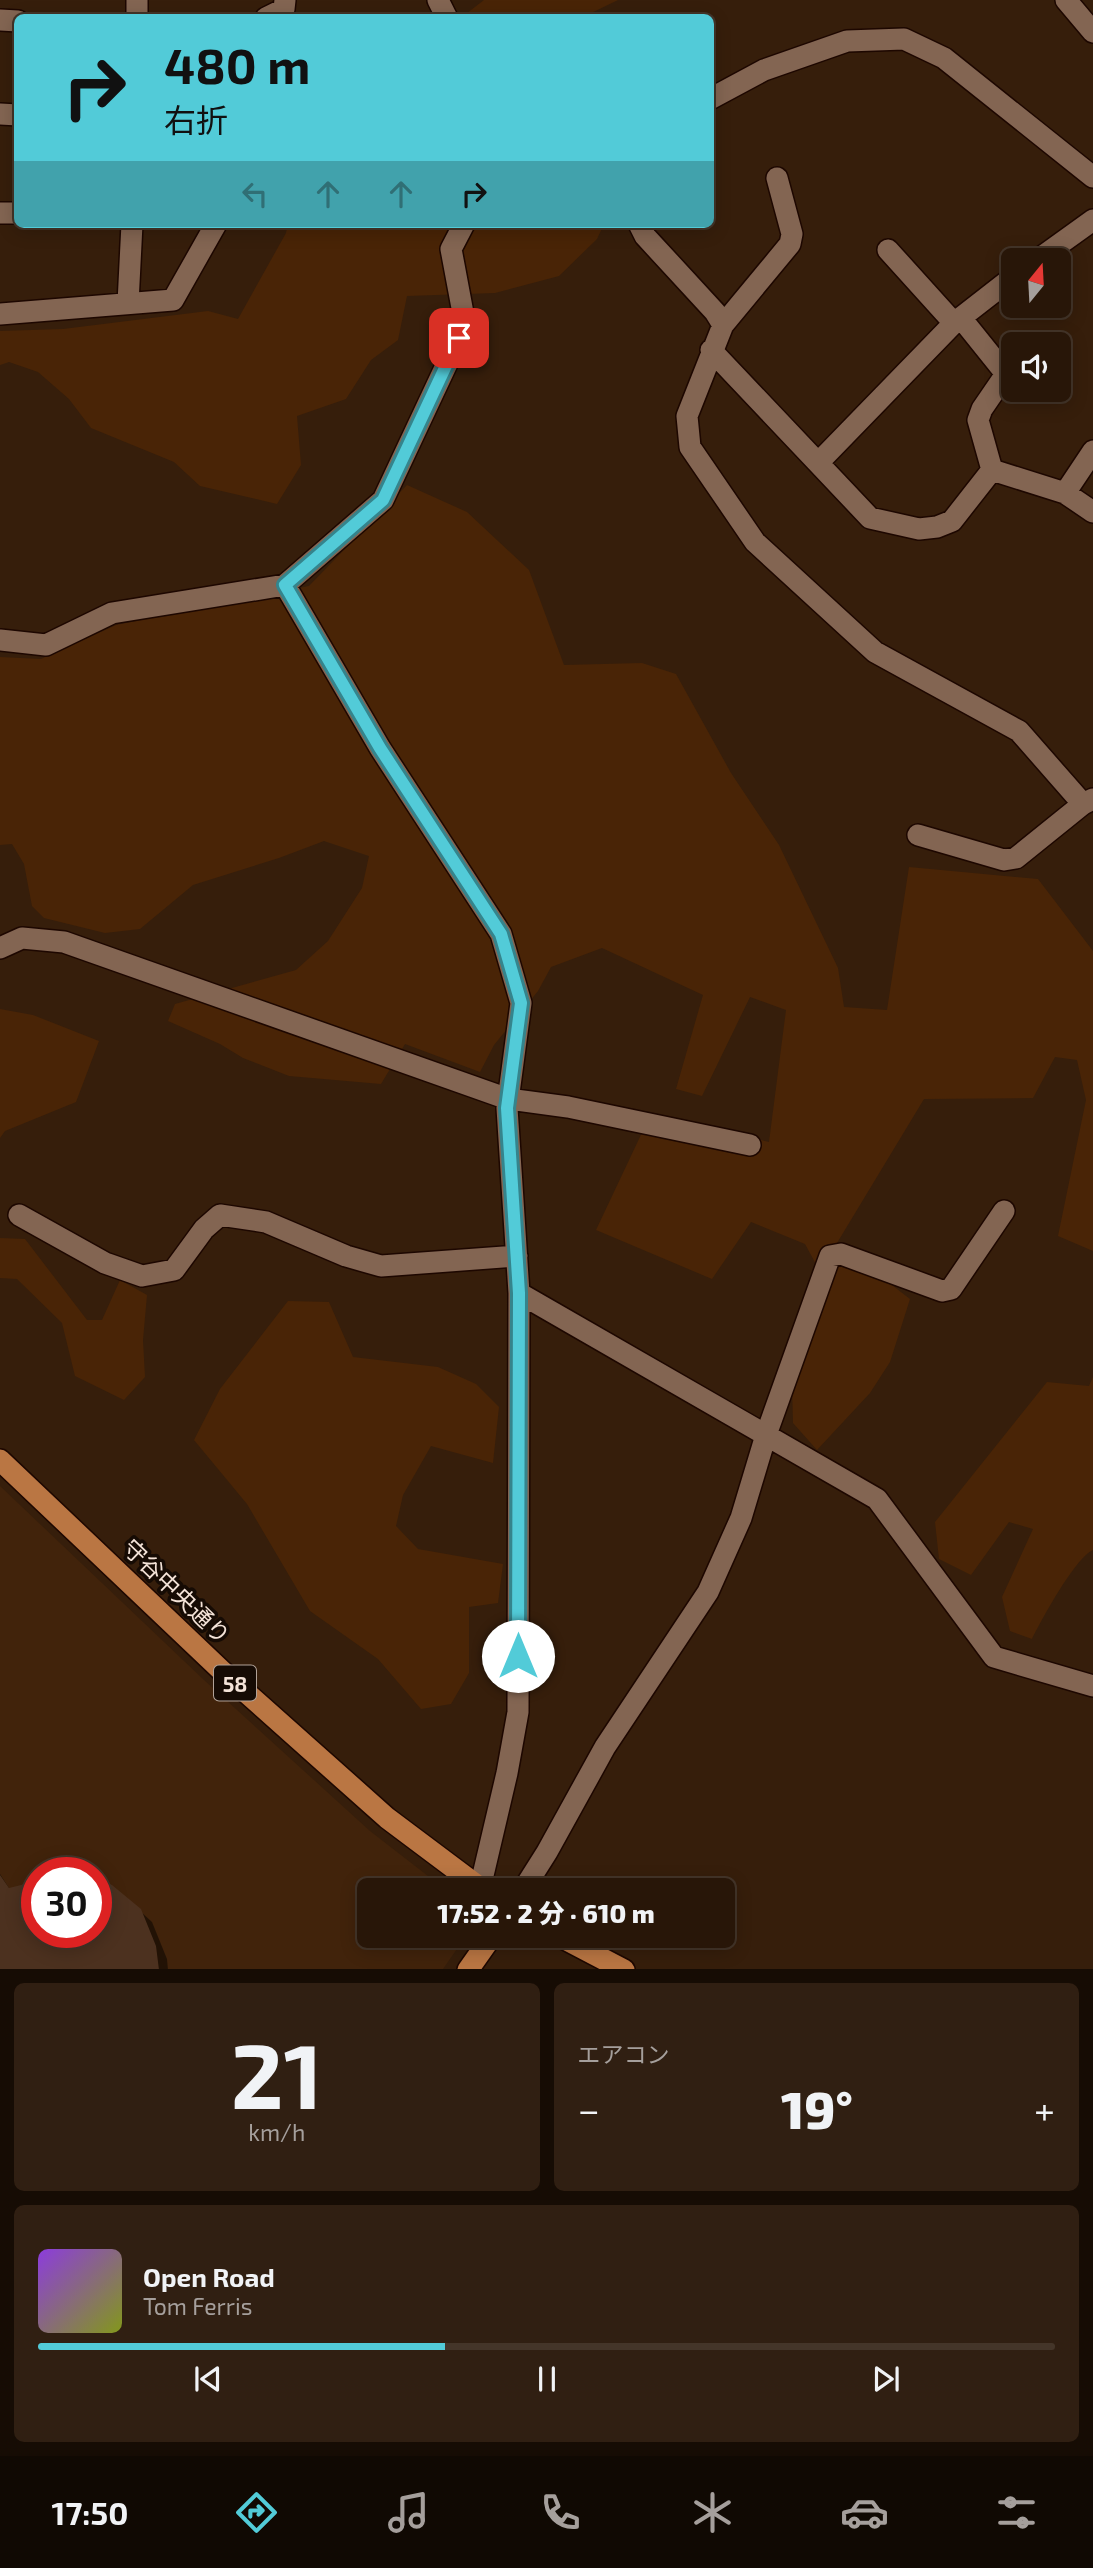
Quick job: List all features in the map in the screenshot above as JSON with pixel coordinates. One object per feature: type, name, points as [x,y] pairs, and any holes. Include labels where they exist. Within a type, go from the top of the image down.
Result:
[{"type":"main road","name":"守谷中央通り","points":[[0,1460],[222,1671],[387,1818],[467,1878]]},
{"type":"main road","points":[[468,1969],[483,1948]]},
{"type":"main road","points":[[583,1948],[624,1969]]},
{"type":"street","points":[[275,14],[284,9],[285,0]]},
{"type":"street","points":[[1066,0],[1093,32]]},
{"type":"street","points":[[714,97],[764,70],[847,41],[904,39],[944,58],[1093,177]]},
{"type":"street","points":[[777,178],[792,234],[790,244],[723,325],[687,416],[690,447],[755,542],[875,652],[1018,731],[1088,802],[1016,859],[1004,860],[918,835]]},
{"type":"street","points":[[1054,248],[1093,220]]},
{"type":"street","points":[[128,303],[132,228]]},
{"type":"street","points":[[0,314],[173,300],[214,228]]},
{"type":"street","points":[[0,640],[46,645],[112,613],[285,585],[383,500],[459,338],[463,313],[452,249],[462,228]]},
{"type":"street","points":[[641,228],[645,236],[715,312],[723,325]]},
{"type":"street","points":[[888,250],[1006,374],[978,420],[992,470]]},
{"type":"street","points":[[818,463],[957,321],[1001,286]]},
{"type":"street","points":[[711,350],[870,518],[919,529],[937,527],[951,521],[992,470]]},
{"type":"street","points":[[1065,493],[1093,452]]},
{"type":"street","points":[[992,470],[1065,493],[1093,512]]},
{"type":"street","points":[[285,585],[380,748],[501,934],[521,1003],[508,1099],[519,1293],[518,1712],[484,1878]]},
{"type":"street","points":[[0,948],[22,938],[64,942],[508,1099],[568,1107],[750,1145]]},
{"type":"street","points":[[531,1878],[605,1747],[708,1592],[741,1518],[766,1436],[830,1256],[841,1254],[942,1291],[951,1289],[1004,1211]]},
{"type":"street","points":[[19,1215],[105,1263],[142,1276],[174,1270],[204,1229],[220,1215],[266,1222],[346,1256],[381,1266],[517,1256]]},
{"type":"street","points":[[519,1293],[877,1499],[994,1657],[1093,1686]]},
{"type":"shaded area","points":[[484,0],[618,0],[589,14],[466,14]]},
{"type":"shaded area","points":[[287,228],[602,228],[597,239],[559,276],[495,293],[407,296],[398,340],[371,360],[346,399],[297,416],[301,465],[277,504],[200,486],[174,462],[91,428],[69,399],[38,372],[9,362],[0,365],[0,331],[63,329],[208,311],[238,319]]},
{"type":"shaded area","points":[[407,485],[467,512],[529,570],[564,665],[642,663],[676,674],[731,773],[779,845],[838,968],[844,1007],[887,1010],[909,867],[1038,879],[1093,951],[1093,1251],[1058,1236],[1086,1100],[1077,1060],[1055,1057],[1033,1098],[924,1099],[837,1243],[910,1299],[890,1362],[870,1393],[817,1450],[793,1423],[792,1385],[817,1266],[805,1244],[751,1222],[712,1279],[596,1230],[647,1122],[669,1116],[769,1142],[786,1010],[750,997],[702,1096],[676,1089],[703,995],[602,948],[551,967],[538,991],[494,1045],[480,1072],[405,1044],[381,1084],[289,1076],[243,1058],[220,1044],[168,1021],[175,1004],[296,970],[328,941],[362,888],[369,856],[324,841],[193,885],[140,929],[105,933],[44,918],[32,906],[24,864],[12,844],[0,845],[0,657],[41,659],[116,625],[309,586]]},
{"type":"shaded area","points":[[0,1009],[33,1015],[99,1041],[76,1102],[5,1131],[0,1138]]},
{"type":"shaded area","points":[[0,1238],[25,1239],[87,1320],[102,1320],[120,1280],[147,1295],[143,1340],[145,1377],[124,1400],[75,1376],[62,1323],[17,1279],[0,1278]]},
{"type":"shaded area","points":[[288,1301],[329,1302],[353,1357],[438,1367],[476,1384],[499,1407],[493,1463],[431,1446],[403,1495],[396,1526],[418,1549],[503,1564],[498,1603],[469,1607],[469,1673],[451,1704],[421,1709],[378,1659],[310,1611],[247,1504],[194,1440],[220,1389]]},
{"type":"shaded area","points":[[1093,1377],[1093,1550],[1068,1576],[1032,1639],[1010,1631],[1002,1597],[1033,1529],[1009,1522],[971,1575],[939,1559],[935,1522],[1047,1382],[1089,1386]]},
{"type":"shaded area","points":[[0,1486],[204,1680],[370,1831],[431,1878],[357,1878],[357,1948],[458,1948],[443,1969],[0,1969]]},
{"type":"building","points":[[0,1875],[9,1888],[21,1885],[21,1948],[112,1948],[112,1885],[141,1909],[156,1946],[159,1969],[0,1969]]},
{"type":"route","points":[[459,338],[383,500],[285,585],[380,748],[501,934],[521,1003],[507,1108],[519,1293],[518,1656]]}]
